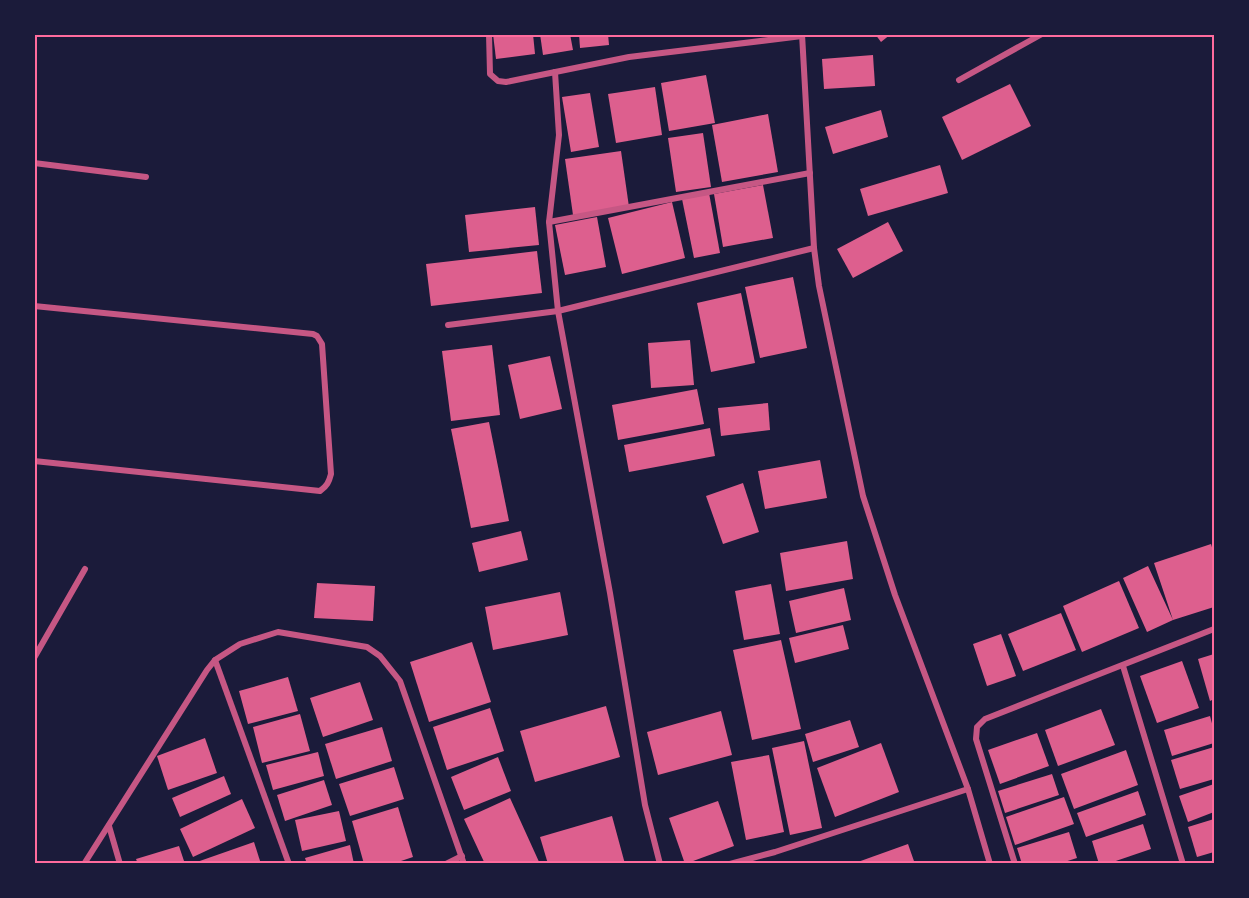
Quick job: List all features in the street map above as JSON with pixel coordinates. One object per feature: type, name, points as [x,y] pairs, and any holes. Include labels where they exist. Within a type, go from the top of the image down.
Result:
[{"type":"street","points":[[489,34],[490,74],[498,81],[506,82],[629,57],[802,35],[814,248],[819,286],[863,496],[895,595],[968,789],[990,864]]},
{"type":"street","points":[[959,80],[1042,34]]},
{"type":"street","points":[[555,72],[559,135],[549,222],[558,311],[612,605],[645,805],[660,864]]},
{"type":"street","points":[[34,163],[146,177]]},
{"type":"street","points":[[549,222],[810,173]]},
{"type":"street","points":[[448,325],[558,311],[814,248]]},
{"type":"street","points":[[34,306],[317,336],[322,344],[331,474],[329,482],[320,491],[34,460]]},
{"type":"street","points":[[34,658],[85,569]]},
{"type":"street","points":[[1015,864],[976,739],[977,727],[985,718],[1215,629]]},
{"type":"street","points":[[84,864],[215,660],[240,644],[278,632],[367,647],[380,656],[400,681],[464,864]]},
{"type":"street","points":[[215,660],[289,864]]},
{"type":"street","points":[[1122,666],[1183,864]]},
{"type":"street","points":[[730,864],[767,855],[968,789]]},
{"type":"street","points":[[108,826],[120,864]]},
{"type":"street","points":[[767,855],[771,864]]},
{"type":"street","points":[[446,864],[462,856]]},
{"type":"building","points":[[493,34],[533,34],[535,54],[496,59]]},
{"type":"building","points":[[540,34],[570,34],[573,50],[543,55]]},
{"type":"building","points":[[579,34],[608,34],[609,45],[580,48]]},
{"type":"building","points":[[875,34],[891,34],[881,42]]},
{"type":"building","points":[[873,55],[875,86],[824,89],[822,59]]},
{"type":"building","points":[[706,75],[715,123],[669,131],[661,83]]},
{"type":"building","points":[[1010,84],[1031,126],[962,160],[942,117]]},
{"type":"building","points":[[655,87],[662,135],[616,143],[608,94]]},
{"type":"building","points":[[590,93],[599,147],[571,152],[562,97]]},
{"type":"building","points":[[881,110],[888,137],[833,154],[825,127]]},
{"type":"building","points":[[768,114],[778,172],[722,182],[712,125]]},
{"type":"building","points":[[703,133],[711,187],[676,192],[668,138]]},
{"type":"building","points":[[621,151],[629,207],[573,215],[565,159]]},
{"type":"building","points":[[940,165],[948,193],[868,216],[860,189]]},
{"type":"building","points":[[763,185],[773,238],[723,247],[714,194]]},
{"type":"building","points":[[709,193],[720,253],[694,258],[682,199]]},
{"type":"building","points":[[672,202],[685,258],[622,274],[608,218]]},
{"type":"building","points":[[535,207],[539,245],[469,252],[465,215]]},
{"type":"building","points":[[597,217],[606,267],[565,275],[555,225]]},
{"type":"building","points":[[888,222],[903,251],[853,278],[837,249]]},
{"type":"building","points":[[537,251],[542,293],[431,306],[426,264]]},
{"type":"building","points":[[793,277],[807,348],[760,358],[745,287]]},
{"type":"building","points":[[741,293],[755,363],[711,372],[697,303]]},
{"type":"building","points":[[690,340],[694,385],[651,388],[648,343]]},
{"type":"building","points":[[492,345],[500,415],[451,421],[442,351]]},
{"type":"building","points":[[550,356],[562,409],[520,419],[508,365]]},
{"type":"building","points":[[697,389],[704,424],[618,440],[612,405]]},
{"type":"building","points":[[768,403],[770,430],[721,436],[718,408]]},
{"type":"building","points":[[489,422],[509,521],[471,528],[451,429]]},
{"type":"building","points":[[710,428],[715,456],[629,472],[624,445]]},
{"type":"building","points":[[820,460],[827,498],[765,509],[758,471]]},
{"type":"building","points":[[743,483],[759,532],[723,544],[706,496]]},
{"type":"building","points":[[521,531],[528,560],[479,572],[472,543]]},
{"type":"building","points":[[847,541],[853,579],[786,591],[780,553]]},
{"type":"building","points":[[1211,544],[1214,554],[1214,607],[1173,620],[1154,563]]},
{"type":"building","points":[[1148,566],[1173,620],[1147,632],[1123,578]]},
{"type":"building","points":[[1119,581],[1139,628],[1082,652],[1063,606]]},
{"type":"building","points":[[317,583],[375,586],[373,621],[314,618]]},
{"type":"building","points":[[771,584],[780,634],[744,640],[735,591]]},
{"type":"building","points":[[844,588],[851,620],[796,633],[789,601]]},
{"type":"building","points":[[560,592],[568,635],[493,650],[485,607]]},
{"type":"building","points":[[1061,613],[1076,650],[1023,671],[1008,634]]},
{"type":"building","points":[[843,625],[849,649],[795,663],[789,638]]},
{"type":"building","points":[[1001,634],[1016,676],[987,686],[973,644]]},
{"type":"building","points":[[781,640],[801,729],[752,740],[733,650]]},
{"type":"building","points":[[472,642],[491,702],[429,722],[410,662]]},
{"type":"building","points":[[1214,654],[1214,699],[1210,701],[1198,659]]},
{"type":"building","points":[[1182,661],[1199,708],[1157,723],[1140,676]]},
{"type":"building","points":[[288,677],[298,711],[248,724],[239,691]]},
{"type":"building","points":[[360,682],[373,720],[323,737],[310,698]]},
{"type":"building","points":[[606,706],[620,757],[535,782],[520,731]]},
{"type":"building","points":[[490,708],[504,751],[447,770],[433,727]]},
{"type":"building","points":[[1101,709],[1115,745],[1058,766],[1045,730]]},
{"type":"building","points":[[721,711],[732,755],[658,775],[647,732]]},
{"type":"building","points":[[300,714],[310,751],[262,763],[253,727]]},
{"type":"building","points":[[1210,716],[1214,743],[1172,756],[1164,730]]},
{"type":"building","points":[[850,720],[859,747],[813,762],[805,734]]},
{"type":"building","points":[[382,727],[392,761],[336,779],[325,744]]},
{"type":"building","points":[[1037,733],[1049,766],[1000,784],[988,750]]},
{"type":"building","points":[[205,738],[217,773],[168,790],[157,756]]},
{"type":"building","points":[[804,741],[822,828],[790,835],[772,748]]},
{"type":"building","points":[[881,743],[899,792],[835,817],[817,768]]},
{"type":"building","points":[[1214,747],[1214,779],[1180,789],[1171,760]]},
{"type":"building","points":[[1126,750],[1138,785],[1074,809],[1061,774]]},
{"type":"building","points":[[318,752],[324,776],[273,790],[266,765]]},
{"type":"building","points":[[769,755],[784,832],[746,840],[731,762]]},
{"type":"building","points":[[498,757],[511,791],[464,810],[451,777]]},
{"type":"building","points":[[394,767],[404,799],[350,816],[339,784]]},
{"type":"building","points":[[1052,774],[1059,795],[1005,813],[998,791]]},
{"type":"building","points":[[224,776],[231,794],[180,817],[172,798]]},
{"type":"building","points":[[324,780],[332,805],[285,821],[277,795]]},
{"type":"building","points":[[1214,784],[1214,812],[1188,822],[1179,796]]},
{"type":"building","points":[[1138,791],[1146,815],[1086,837],[1077,813]]},
{"type":"building","points":[[1064,797],[1074,824],[1015,845],[1006,817]]},
{"type":"building","points":[[510,798],[540,864],[485,864],[464,819]]},
{"type":"building","points":[[242,799],[255,828],[193,857],[180,829]]},
{"type":"building","points":[[718,801],[734,846],[685,864],[669,818]]},
{"type":"building","points":[[398,807],[413,857],[392,864],[364,864],[352,821]]},
{"type":"building","points":[[339,811],[346,841],[302,851],[295,820]]},
{"type":"building","points":[[612,816],[625,864],[548,864],[540,837]]},
{"type":"building","points":[[1214,819],[1214,852],[1197,857],[1188,827]]},
{"type":"building","points":[[1143,824],[1151,849],[1107,864],[1099,864],[1092,841]]},
{"type":"building","points":[[1069,832],[1077,858],[1058,864],[1022,864],[1017,848]]},
{"type":"building","points":[[254,842],[261,864],[194,863]]},
{"type":"building","points":[[908,844],[915,864],[855,864],[855,863]]},
{"type":"building","points":[[350,845],[354,864],[307,864],[305,858]]},
{"type":"building","points":[[179,846],[185,864],[138,864],[136,859]]}]
